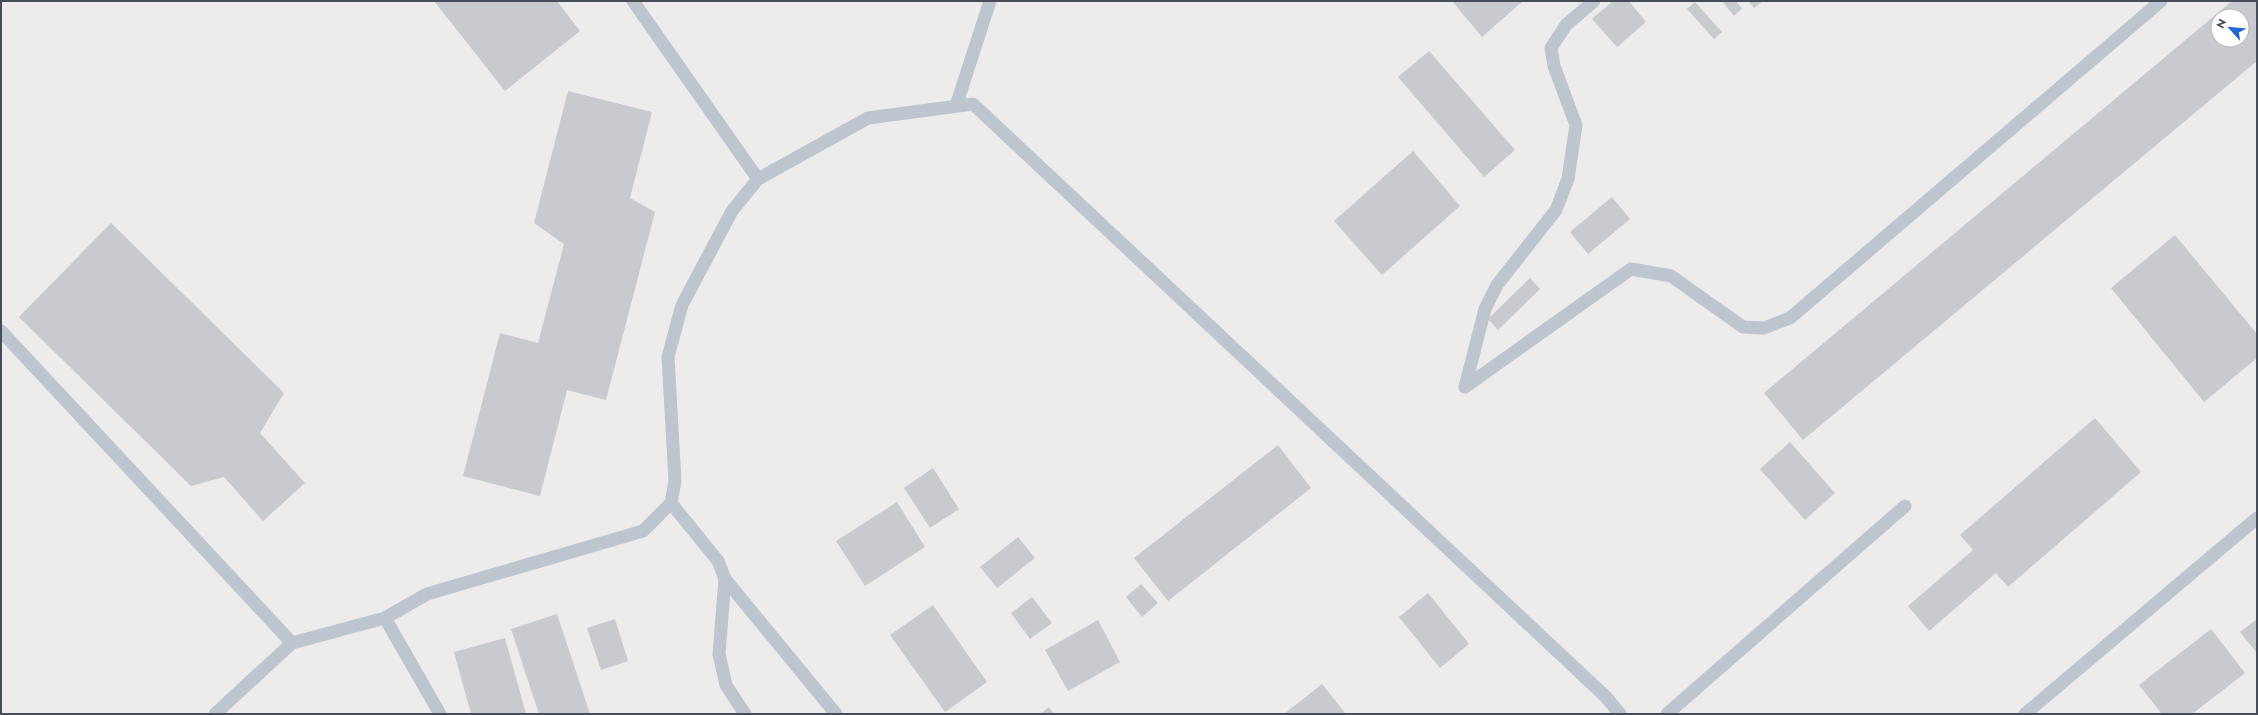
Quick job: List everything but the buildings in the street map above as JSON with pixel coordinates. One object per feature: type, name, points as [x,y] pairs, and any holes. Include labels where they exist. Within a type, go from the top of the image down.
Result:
[{"type":"lane","points":[[633,1],[758,179]]},
{"type":"lane","points":[[956,106],[990,1]]},
{"type":"lane","points":[[1594,1],[1566,25],[1551,48],[1554,66],[1576,125],[1568,179],[1556,210],[1497,285],[1485,309],[1465,387],[1631,269],[1671,276],[1743,327],[1764,328],[1790,318],[2161,1]]},
{"type":"lane","points":[[215,714],[292,643],[385,618],[427,594],[643,531],[671,503],[675,481],[668,357],[682,305],[732,211],[758,179],[868,118],[973,104],[1606,697],[1620,714]]},
{"type":"lane","points":[[1,331],[292,643]]},
{"type":"lane","points":[[671,503],[718,561],[725,579],[836,714]]},
{"type":"lane","points":[[1667,714],[1905,506]]},
{"type":"lane","points":[[2025,714],[2257,518]]},
{"type":"lane","points":[[725,579],[719,654],[726,685],[745,714]]},
{"type":"lane","points":[[385,618],[440,714]]}]
